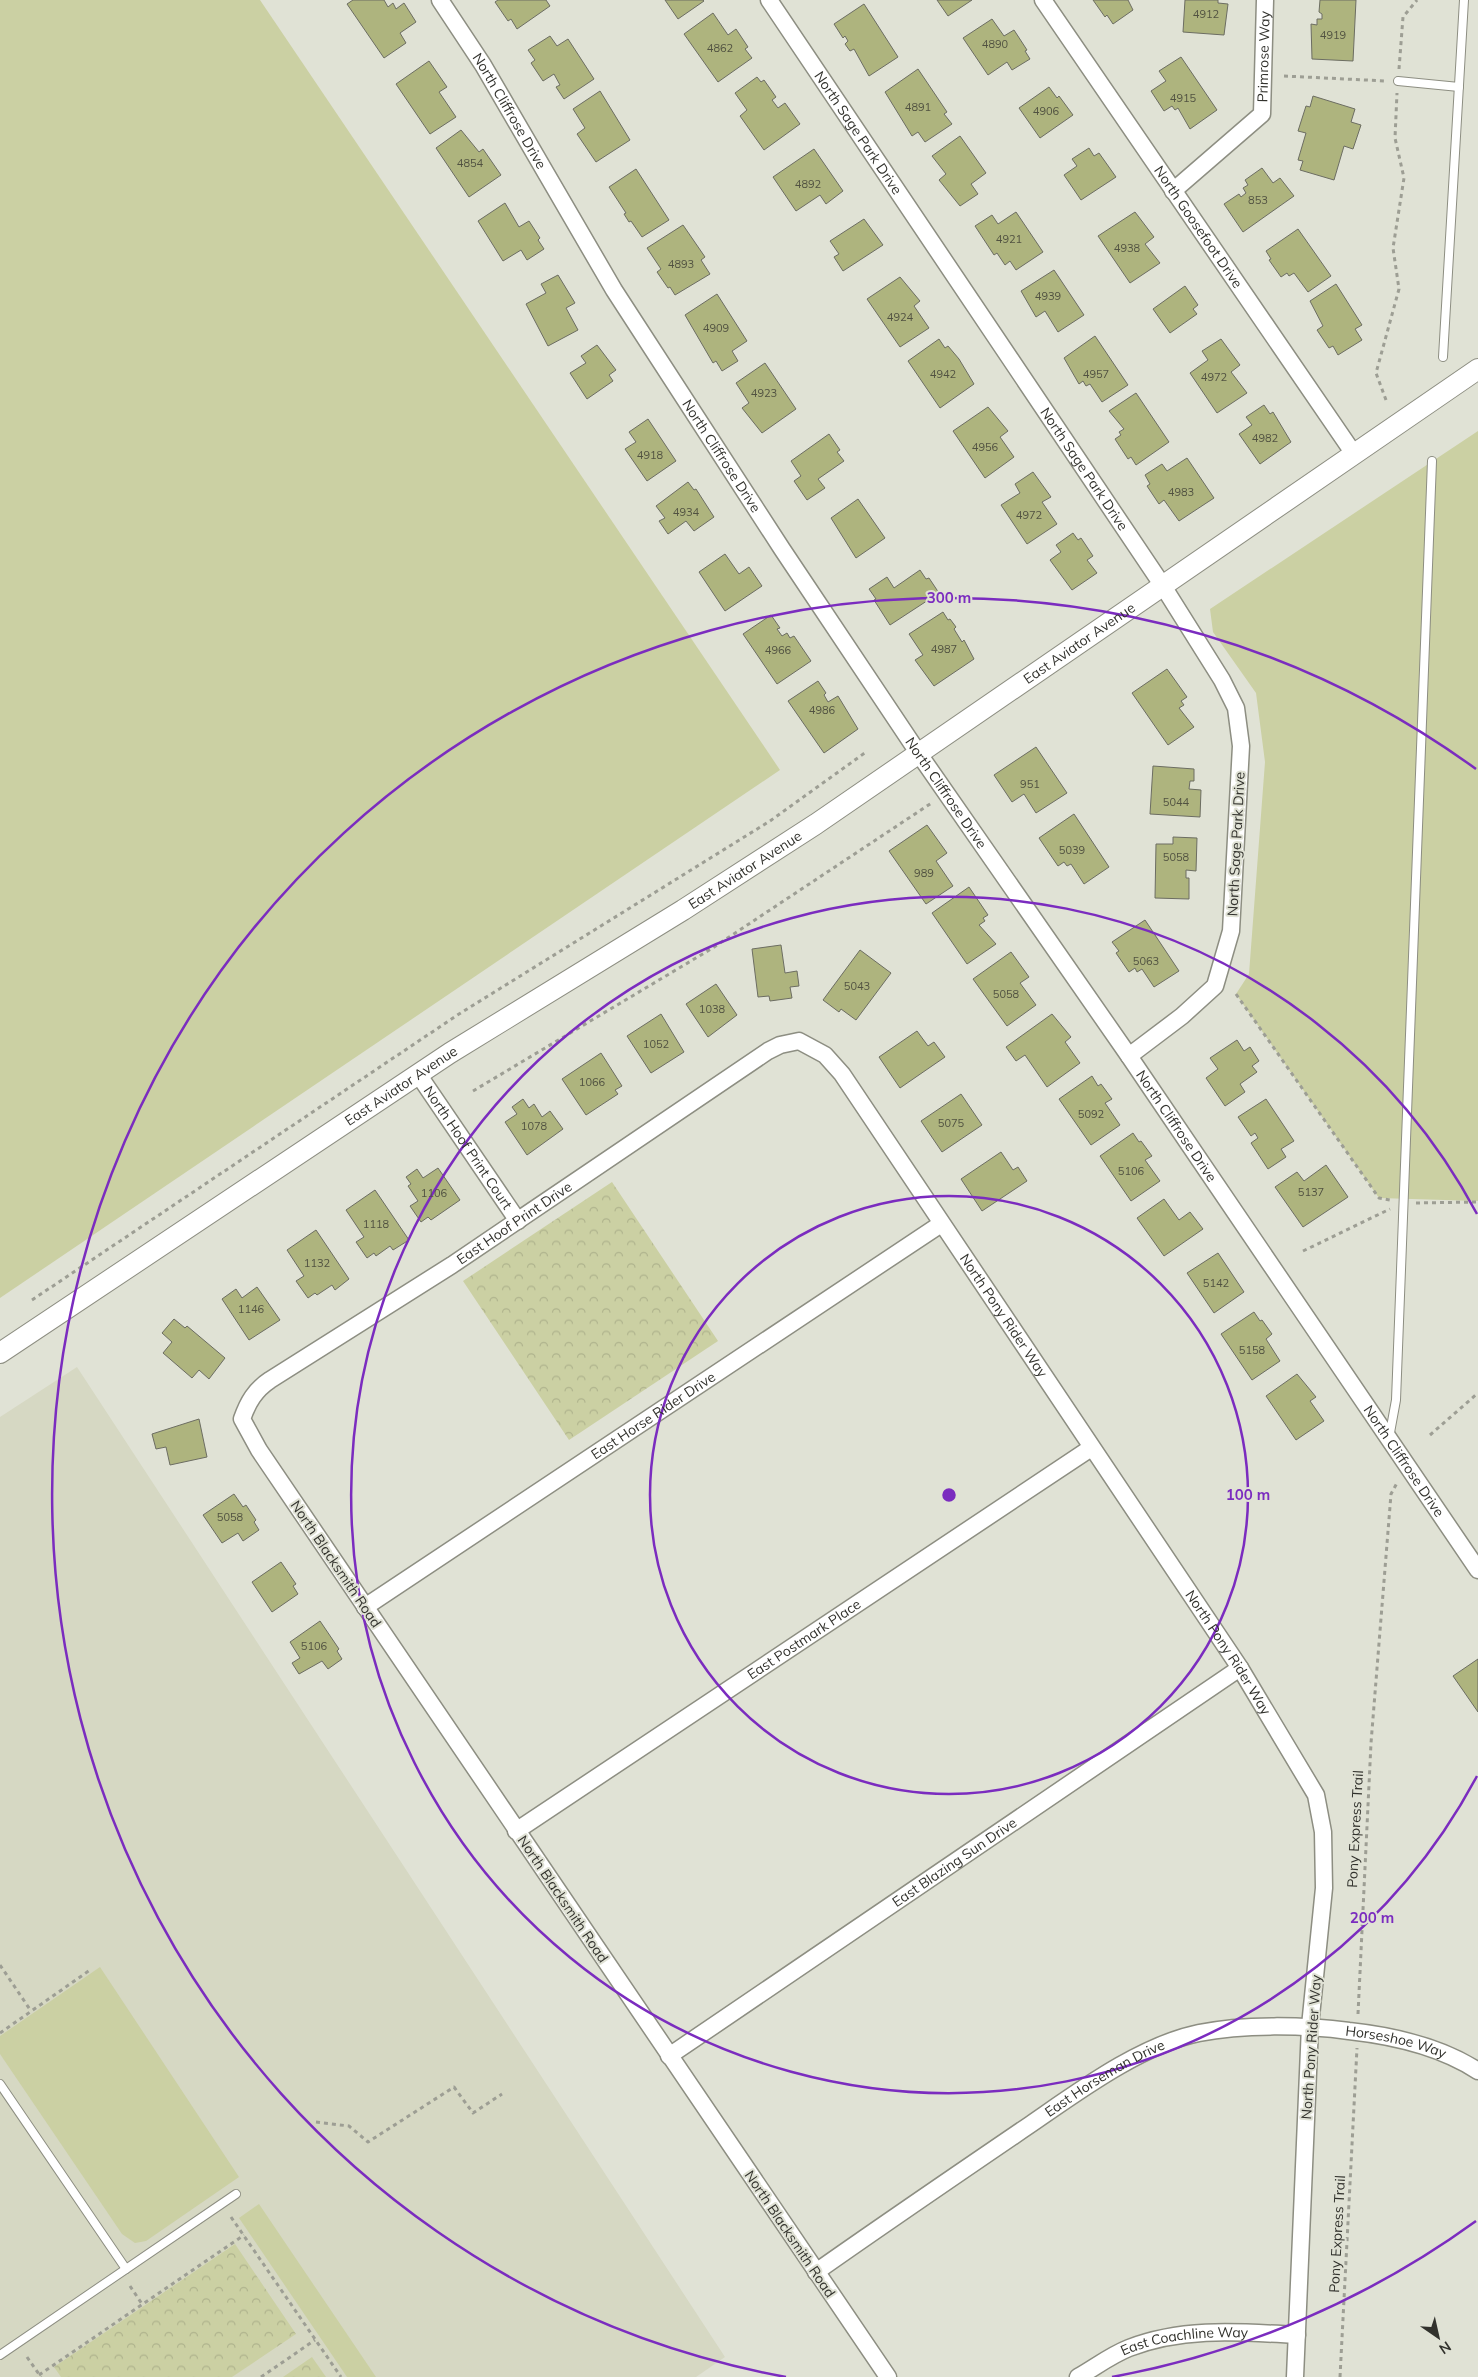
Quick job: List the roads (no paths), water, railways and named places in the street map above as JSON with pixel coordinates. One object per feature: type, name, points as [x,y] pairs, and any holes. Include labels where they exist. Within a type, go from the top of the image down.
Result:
[{"type":"street","name":"North Cliffrose Drive","points":[[440,0],[483,65],[614,290],[777,541],[918,754],[1129,1056],[1478,1570]]},
{"type":"street","name":"North Sage Park Drive","points":[[769,0],[1163,586],[1222,680],[1236,708],[1241,746],[1231,931],[1215,986],[1182,1016],[1129,1056]]},
{"type":"street","name":"North Goosefoot Drive","points":[[1044,0],[1354,454]]},
{"type":"street","name":"Primrose Way","points":[[1173,191],[1262,114],[1265,0]]},
{"type":"street","name":"East Aviator Avenue","points":[[0,1353],[418,1074],[530,1002],[735,877],[918,754],[1478,369]]},
{"type":"street","name":"East Hoof Print Drive","points":[[242,1419],[247,1404],[258,1388],[518,1221],[768,1051],[780,1045],[800,1041]]},
{"type":"street","name":"North Pony Rider Way","points":[[800,1041],[825,1055],[842,1074],[1240,1668],[1316,1795],[1323,1832],[1324,1888],[1310,2026],[1295,2377]]},
{"type":"street","name":"North Hoof Print Court","points":[[418,1074],[518,1221]]},
{"type":"street","name":"East Horse Rider Drive","points":[[365,1607],[942,1224]]},
{"type":"street","name":"North Blacksmith Road","points":[[242,1419],[260,1450],[516,1831],[888,2377]]},
{"type":"street","name":"East Postmark Place","points":[[516,1831],[1091,1448]]},
{"type":"street","name":"East Blazing Sun Drive","points":[[669,2056],[1240,1668]]},
{"type":"street","name":"Horseshoe Way","points":[[1310,2026],[1407,2041],[1430,2048],[1478,2071]]},
{"type":"street","name":"East Horseman Drive","points":[[816,2272],[923,2196],[1095,2081],[1158,2046],[1199,2033],[1310,2026]]},
{"type":"street","name":"East Coachline Way","points":[[1078,2377],[1128,2349],[1187,2333],[1236,2332],[1297,2335]]},
{"type":"lane","points":[[1443,357],[1464,0]]},
{"type":"lane","points":[[1398,81],[1459,87]]},
{"type":"lane","points":[[1389,1440],[1396,1400],[1432,461]]},
{"type":"lane","points":[[0,2084],[126,2269]]},
{"type":"lane","points":[[0,2355],[236,2194]]}]
